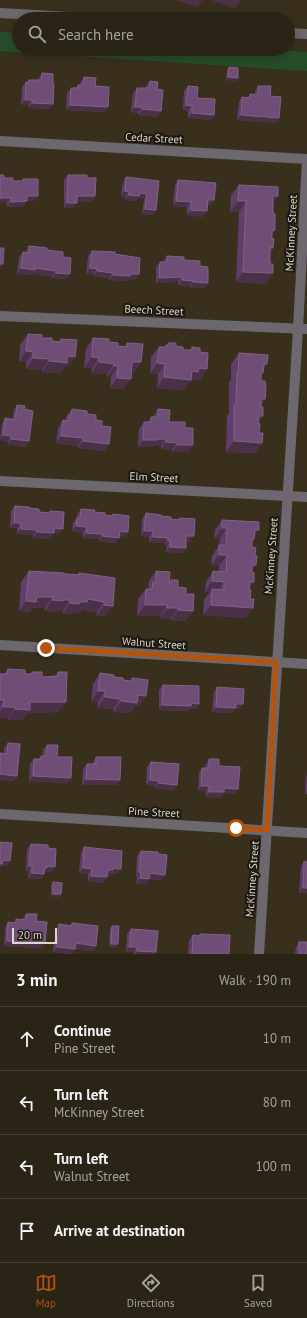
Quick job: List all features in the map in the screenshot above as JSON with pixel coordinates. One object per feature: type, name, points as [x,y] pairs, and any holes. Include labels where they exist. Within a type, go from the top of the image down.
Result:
[{"type":"street","points":[[0,12],[12,13]]},
{"type":"street","points":[[295,33],[307,34]]},
{"type":"street","name":"Cedar Street","points":[[0,141],[307,159]]},
{"type":"street","name":"McKinney Street","points":[[259,954],[287,495],[302,329],[307,159]]},
{"type":"street","name":"Beech Street","points":[[0,316],[302,329]]},
{"type":"street","name":"Elm Street","points":[[0,481],[307,497]]},
{"type":"street","name":"Walnut Street","points":[[0,645],[307,664]]},
{"type":"street","name":"Pine Street","points":[[0,814],[307,833]]},
{"type":"green space","points":[[0,32],[12,33],[12,52],[0,51]]},
{"type":"green space","points":[[295,51],[307,52],[307,71],[77,56],[295,56]]},
{"type":"building","points":[[229,67],[238,68],[238,78],[228,77]]},
{"type":"building","points":[[42,73],[53,74],[53,104],[32,103],[32,100],[25,100],[26,82],[29,82],[29,80],[39,80],[39,82],[41,82]]},
{"type":"building","points":[[84,77],[96,78],[95,86],[109,87],[108,107],[70,105],[71,88],[78,88],[78,85],[83,85]]},
{"type":"building","points":[[150,81],[158,82],[157,89],[163,90],[161,111],[135,107],[137,88],[149,88]]},
{"type":"building","points":[[188,86],[198,87],[197,98],[215,99],[214,115],[192,113],[192,106],[186,105]]},
{"type":"building","points":[[258,86],[271,86],[270,96],[281,97],[279,118],[241,115],[242,97],[250,98],[250,94],[258,95]]},
{"type":"building","points":[[0,175],[4,175],[4,178],[13,178],[13,181],[38,179],[38,196],[27,196],[27,201],[11,202],[11,198],[0,198]]},
{"type":"building","points":[[68,175],[87,175],[87,178],[96,178],[95,196],[77,196],[77,203],[67,203]]},
{"type":"building","points":[[126,177],[159,181],[156,210],[145,209],[147,194],[140,193],[139,196],[128,195],[129,192],[125,191]]},
{"type":"building","points":[[178,180],[216,183],[214,200],[208,200],[207,211],[191,210],[191,202],[176,201]]},
{"type":"building","points":[[239,185],[278,187],[278,196],[273,196],[275,230],[272,230],[272,239],[274,239],[273,248],[270,247],[270,264],[273,264],[273,273],[243,272],[246,201],[238,201]]},
{"type":"building","points":[[29,246],[63,252],[63,257],[71,258],[70,274],[56,273],[56,271],[35,268],[35,270],[21,268],[23,252],[29,253]]},
{"type":"building","points":[[0,248],[4,248],[3,264],[0,264]]},
{"type":"building","points":[[92,251],[115,252],[115,254],[140,258],[139,274],[130,274],[130,276],[113,275],[113,273],[97,271],[97,269],[90,268]]},
{"type":"building","points":[[167,256],[184,257],[184,260],[200,261],[200,266],[208,267],[208,283],[182,280],[182,277],[159,278],[160,262],[167,262]]},
{"type":"building","points":[[28,334],[42,335],[42,338],[52,338],[52,341],[61,342],[61,339],[77,340],[75,357],[67,356],[67,363],[49,361],[49,359],[33,358],[33,352],[26,351]]},
{"type":"building","points":[[93,338],[109,339],[109,342],[118,343],[118,346],[127,347],[127,343],[143,344],[141,362],[132,362],[131,379],[117,378],[118,366],[99,362],[99,358],[92,357]]},
{"type":"building","points":[[169,343],[176,343],[176,346],[183,347],[183,350],[192,350],[192,347],[200,348],[200,352],[208,353],[207,369],[199,368],[198,372],[192,371],[191,380],[164,377],[165,364],[157,363],[159,347],[166,347]]},
{"type":"building","points":[[239,353],[268,355],[267,364],[264,364],[263,373],[261,373],[261,381],[265,381],[266,389],[265,399],[261,399],[263,416],[259,416],[258,423],[260,424],[259,433],[263,433],[262,443],[234,441],[234,405],[236,405]]},
{"type":"building","points":[[17,405],[25,406],[24,409],[33,411],[29,441],[11,439],[11,436],[3,435],[5,418],[15,420]]},
{"type":"building","points":[[72,409],[87,411],[87,414],[96,415],[96,420],[102,421],[102,426],[111,427],[109,444],[83,441],[83,438],[61,436],[63,420],[68,421]]},
{"type":"building","points":[[158,409],[170,410],[169,422],[185,422],[185,428],[193,428],[193,445],[177,445],[177,443],[166,442],[166,439],[143,440],[144,422],[151,422],[151,417],[158,417]]},
{"type":"building","points":[[15,506],[39,509],[39,512],[64,512],[63,529],[54,528],[54,533],[21,529],[21,523],[14,523]]},
{"type":"building","points":[[81,509],[95,510],[94,512],[105,513],[105,515],[113,516],[113,514],[129,516],[128,532],[120,531],[119,538],[102,536],[102,534],[86,533],[87,527],[76,526],[77,518],[80,518]]},
{"type":"building","points":[[146,513],[171,517],[171,519],[179,520],[180,518],[195,519],[194,536],[186,536],[186,548],[170,547],[170,541],[168,541],[168,538],[153,537],[153,531],[144,531]]},
{"type":"building","points":[[222,520],[259,522],[259,530],[255,530],[254,539],[252,539],[252,547],[256,548],[255,555],[257,556],[256,565],[252,565],[254,582],[250,582],[249,590],[251,590],[250,599],[254,599],[253,608],[211,605],[212,589],[224,590],[224,582],[212,581],[213,571],[226,572],[227,555],[219,555],[219,545],[226,545],[227,528],[222,528]]},
{"type":"building","points":[[29,571],[79,575],[79,573],[115,578],[113,606],[104,605],[104,602],[88,599],[87,602],[79,602],[79,604],[70,603],[70,600],[52,600],[53,597],[37,597],[36,602],[26,601]]},
{"type":"building","points":[[156,571],[170,572],[169,584],[171,584],[171,580],[178,580],[178,587],[186,588],[186,594],[194,594],[193,611],[178,610],[178,608],[167,608],[167,605],[145,605],[146,589],[152,589],[153,582],[156,583]]},
{"type":"building","points":[[8,669],[25,670],[25,674],[42,672],[42,677],[58,676],[58,672],[67,672],[66,702],[30,702],[30,710],[15,709],[15,707],[3,707],[4,700],[0,700],[0,674],[7,674]]},
{"type":"building","points":[[100,673],[114,675],[114,677],[123,678],[123,680],[132,681],[132,678],[148,680],[146,696],[138,695],[137,703],[105,697],[105,691],[98,691]]},
{"type":"building","points":[[163,685],[199,686],[199,704],[192,703],[191,706],[162,705]]},
{"type":"building","points":[[217,687],[244,689],[243,704],[236,704],[236,708],[216,707]]},
{"type":"building","points":[[8,743],[20,744],[17,776],[0,774],[0,753],[7,754]]},
{"type":"building","points":[[47,745],[58,745],[57,757],[72,757],[71,778],[33,776],[34,759],[41,759],[41,756],[46,756]]},
{"type":"building","points":[[96,757],[121,757],[120,780],[86,779],[87,764],[96,764]]},
{"type":"building","points":[[209,759],[219,759],[219,766],[240,767],[238,789],[224,788],[224,792],[209,792],[209,786],[201,786],[202,768],[209,768]]},
{"type":"building","points":[[151,762],[179,764],[177,785],[158,783],[159,781],[150,780]]},
{"type":"building","points":[[0,842],[12,843],[10,861],[3,860],[2,864],[0,864]]},
{"type":"building","points":[[31,844],[48,845],[48,848],[56,849],[55,867],[47,866],[44,874],[32,873],[32,866],[29,866]]},
{"type":"building","points":[[84,847],[122,851],[121,869],[113,868],[113,870],[108,870],[107,877],[91,876],[92,869],[83,868]]},
{"type":"building","points":[[141,851],[158,852],[158,854],[167,855],[165,875],[150,873],[149,879],[140,878],[141,873],[139,872]]},
{"type":"building","points":[[304,861],[307,862],[307,888],[303,888]]},
{"type":"building","points":[[53,882],[62,883],[61,894],[53,894]]},
{"type":"building","points":[[26,914],[37,914],[36,921],[47,922],[45,943],[7,941],[8,922],[16,923],[16,919],[26,920]]},
{"type":"building","points":[[72,923],[98,926],[96,946],[76,943],[75,949],[57,947],[59,924],[72,926]]},
{"type":"building","points":[[112,926],[119,926],[118,944],[111,944]]},
{"type":"building","points":[[131,929],[158,931],[156,952],[137,951],[137,947],[129,947]]},
{"type":"building","points":[[200,934],[230,935],[229,954],[192,954],[193,935],[200,936]]},
{"type":"building","points":[[299,942],[307,942],[307,954],[299,954]]},
{"type":"route","points":[[46,648],[276,662],[267,830],[236,828]]}]
